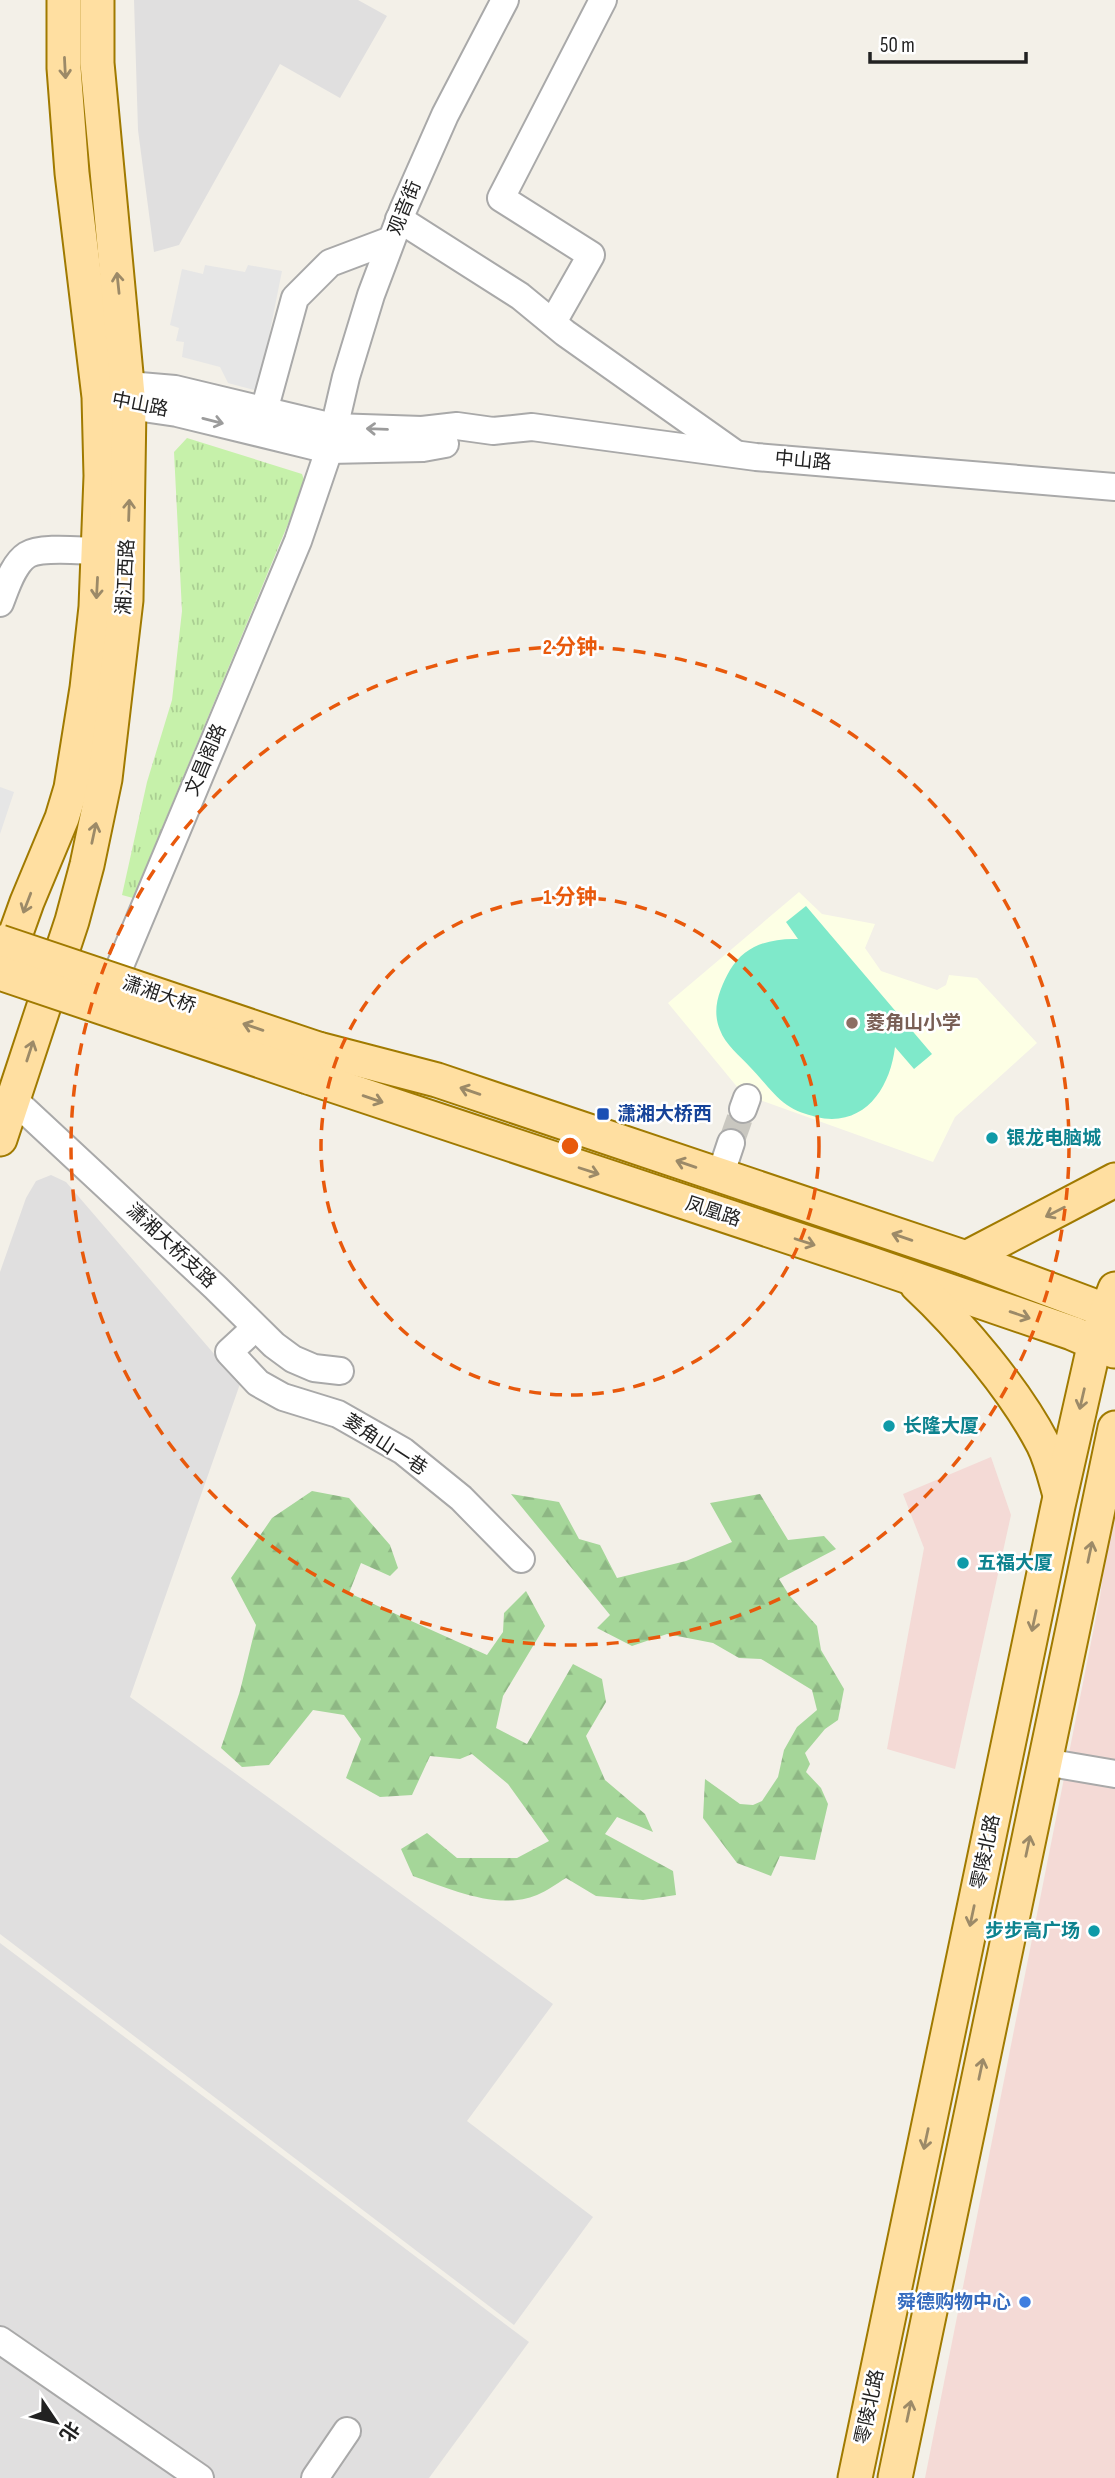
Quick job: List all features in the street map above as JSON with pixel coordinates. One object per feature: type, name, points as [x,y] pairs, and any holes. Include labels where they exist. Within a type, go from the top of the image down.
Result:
[{"type":"main road","name":"湘江西路","points":[[0,979],[71,788],[87,688],[99,551],[101,476],[119,396],[72,173],[64,68],[64,0]]},
{"type":"main road","name":"湘江西路","points":[[0,1139],[72,921],[87,865],[105,779],[126,600],[119,396],[97,63],[97,0]]},
{"type":"main road","name":"潇湘大桥","points":[[0,942],[313,1063]]},
{"type":"main road","name":"潇湘大桥","points":[[0,973],[313,1063]]},
{"type":"main road","name":"凤凰路","points":[[313,1063],[437,1080],[966,1258],[1112,1304]]},
{"type":"main road","name":"凤凰路","points":[[313,1063],[1105,1347]]},
{"type":"main road","points":[[966,1258],[1115,1180]]},
{"type":"main road","points":[[910,1278],[957,1325],[1031,1424],[1044,1446],[1060,1496]]},
{"type":"main road","name":"零陵北路","points":[[855,2478],[1060,1496],[1105,1347],[1112,1304]]},
{"type":"main road","name":"零陵北路","points":[[895,2478],[1045,1762],[1107,1499],[1115,1428]]},
{"type":"street","name":"观音街","points":[[331,439],[371,295],[395,230],[445,115],[505,0]]},
{"type":"street","points":[[553,322],[591,255],[501,198],[603,0]]},
{"type":"street","points":[[264,411],[295,298],[330,263],[395,230],[520,296],[737,455]]},
{"type":"street","name":"中山路","points":[[119,396],[175,389],[264,411],[331,439]]},
{"type":"street","name":"中山路","points":[[119,396],[177,412],[331,439],[457,426],[493,431],[532,427],[737,455],[1115,487]]},
{"type":"street","name":"文昌阁路","points":[[197,1030],[105,1001],[298,541],[331,439]]},
{"type":"street","points":[[0,603],[17,566],[27,554],[43,551],[99,551]]},
{"type":"street","name":"潇湘大桥支路","points":[[14,1100],[215,1287],[255,1328],[293,1359],[314,1368],[340,1371]]},
{"type":"street","points":[[720,1175],[731,1143]]},
{"type":"street","name":"菱角山一巷","points":[[255,1328],[229,1352],[258,1382],[283,1397],[338,1414],[402,1451],[461,1498],[521,1559]]},
{"type":"street","points":[[1045,1762],[1115,1774]]},
{"type":"street","points":[[0,2340],[200,2478]]},
{"type":"street","points":[[314,2478],[347,2431]]},
{"type":"shaded area","points":[[134,0],[358,0],[387,16],[340,98],[280,64],[179,245],[154,252],[138,130]]},
{"type":"shaded area","points":[[205,265],[245,272],[248,265],[282,271],[258,391],[228,383],[220,367],[182,357],[184,342],[176,341],[179,328],[170,325],[182,269],[203,274]]},
{"type":"shaded area","points":[[0,787],[14,792],[0,834]]},
{"type":"shaded area","name":"菱角山小学","points":[[799,892],[822,914],[875,924],[865,948],[881,971],[937,990],[946,985],[949,975],[977,978],[1037,1043],[955,1117],[933,1162],[743,1094],[668,1003]]},
{"type":"shaded area","points":[[51,1175],[66,1182],[240,1384],[130,1697],[553,2004],[467,2121],[593,2217],[514,2325],[0,1934],[0,1272],[26,1198],[36,1181]]},
{"type":"shaded area","name":"五福大厦","points":[[991,1457],[1011,1515],[955,1769],[887,1749],[924,1548],[903,1494]]},
{"type":"shaded area","points":[[1115,1510],[1115,2478],[925,2478],[1100,1597],[1111,1514]]},
{"type":"shaded area","points":[[0,1943],[529,2342],[429,2478],[0,2478]]},
{"type":"green space","points":[[187,438],[302,474],[305,483],[133,898],[122,895],[147,782],[172,700],[182,611],[174,452]]},
{"type":"green space","points":[[806,906],[932,1054],[914,1069],[895,1047],[892,1063],[880,1091],[861,1111],[848,1117],[816,1117],[787,1105],[729,1045],[717,1022],[720,991],[736,961],[760,945],[778,940],[798,939],[786,922]]},
{"type":"green space","points":[[312,1491],[349,1498],[390,1545],[398,1568],[390,1576],[361,1563],[349,1593],[487,1655],[503,1632],[504,1613],[526,1591],[545,1626],[503,1696],[496,1728],[527,1744],[573,1664],[602,1679],[606,1702],[586,1736],[605,1780],[645,1814],[653,1832],[617,1817],[605,1834],[673,1871],[676,1895],[643,1900],[596,1896],[566,1878],[537,1895],[506,1901],[458,1892],[413,1876],[401,1849],[427,1833],[457,1858],[517,1858],[549,1841],[508,1784],[472,1754],[460,1759],[430,1756],[412,1795],[380,1797],[346,1778],[361,1739],[344,1715],[313,1710],[269,1765],[242,1767],[221,1748],[240,1691],[256,1625],[231,1578],[272,1518]]},
{"type":"green space","points":[[511,1494],[559,1502],[579,1539],[600,1545],[617,1578],[686,1561],[732,1542],[710,1503],[760,1494],[788,1540],[824,1536],[836,1549],[779,1579],[789,1595],[817,1626],[821,1650],[844,1689],[838,1720],[825,1729],[805,1753],[810,1764],[806,1772],[821,1788],[828,1804],[815,1860],[780,1856],[771,1876],[737,1863],[703,1818],[705,1779],[740,1804],[753,1805],[762,1801],[778,1777],[784,1750],[797,1727],[817,1710],[812,1690],[761,1659],[739,1658],[713,1643],[667,1634],[632,1646],[597,1628],[610,1615]]},
{"type":"tunnel","points":[[731,1143],[743,1109]]},
{"type":"place","name":"菱角山小学","points":[[852,1023]]},
{"type":"place","name":"潇湘大桥西","points":[[603,1114]]},
{"type":"place","name":"银龙电脑城","points":[[992,1138]]},
{"type":"place","name":"长隆大厦","points":[[889,1426]]},
{"type":"place","name":"五福大厦","points":[[963,1563]]},
{"type":"place","name":"步步高广场","points":[[1094,1931]]},
{"type":"place","name":"舜德购物中心","points":[[1025,2302]]}]
